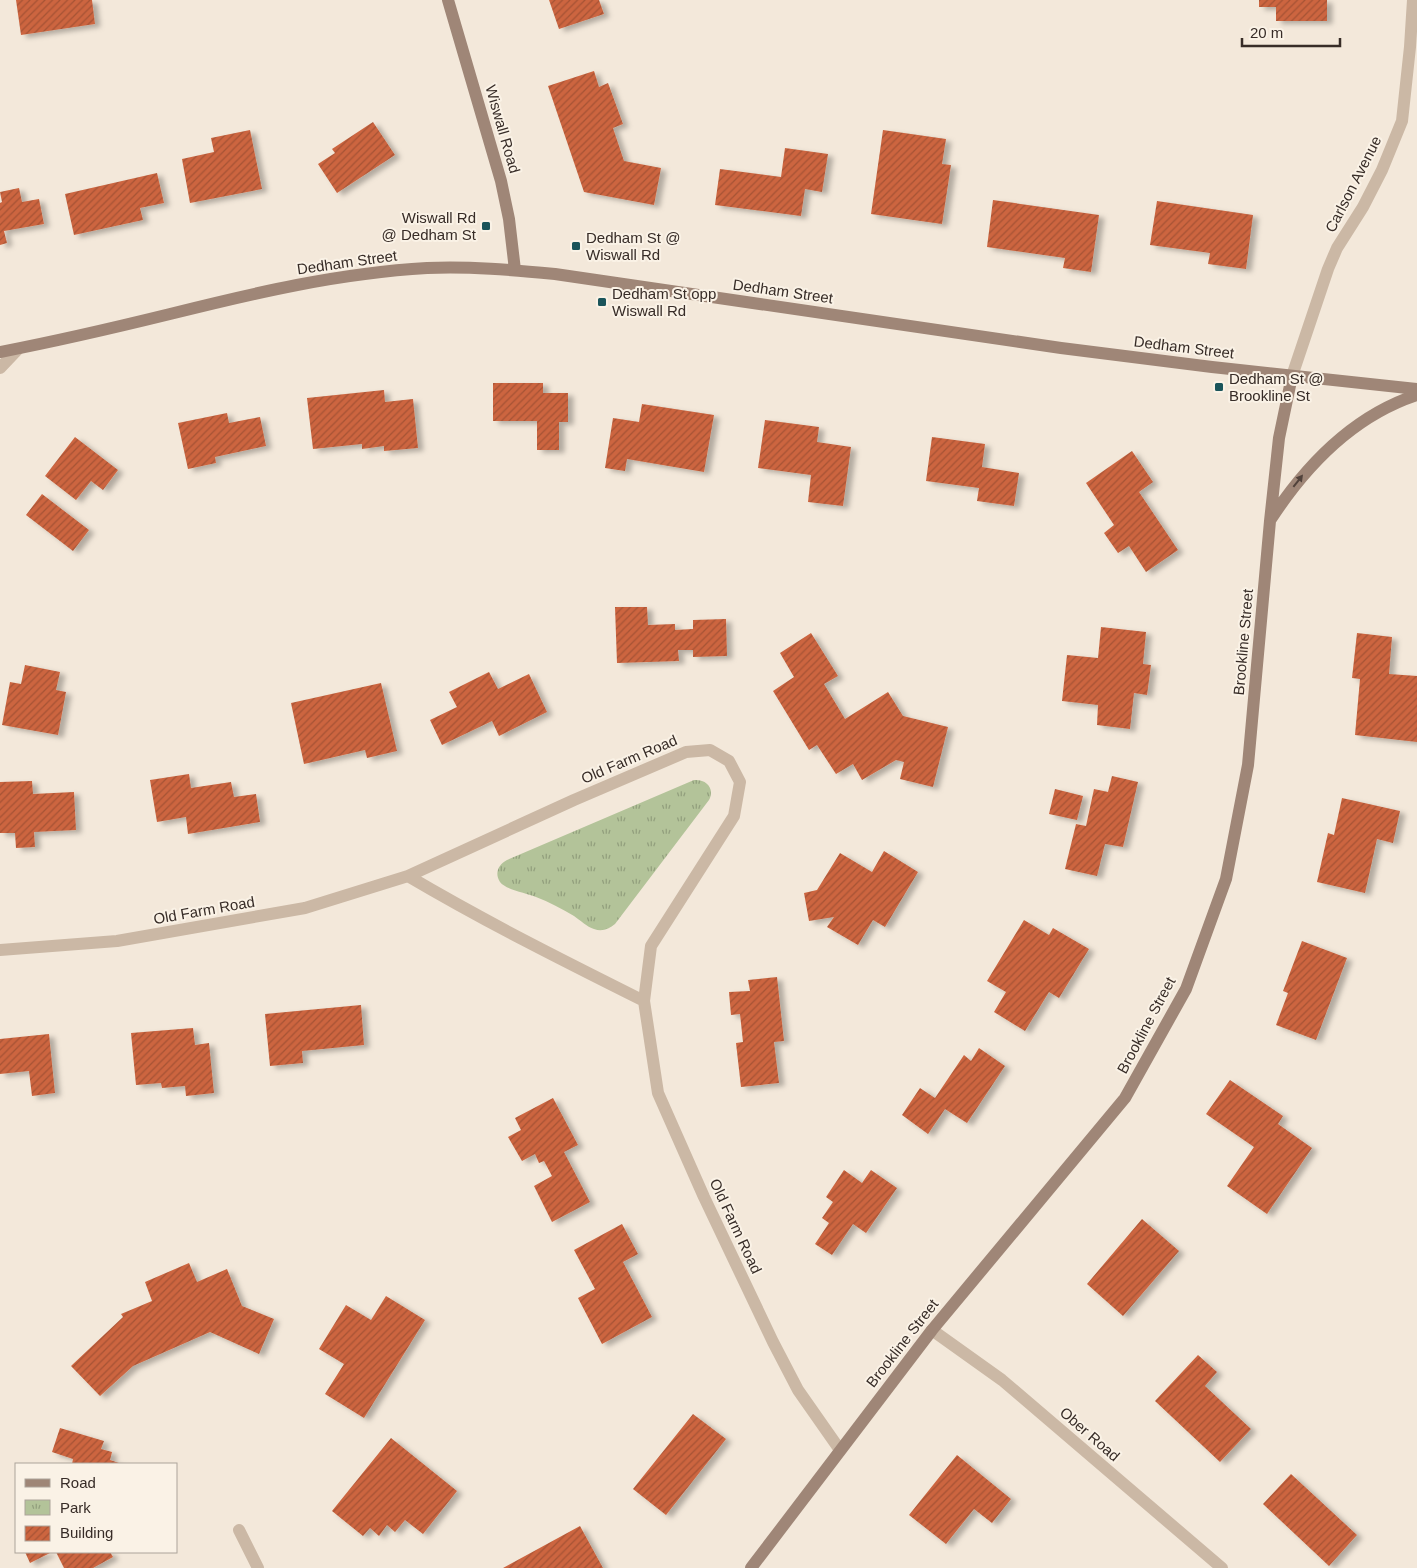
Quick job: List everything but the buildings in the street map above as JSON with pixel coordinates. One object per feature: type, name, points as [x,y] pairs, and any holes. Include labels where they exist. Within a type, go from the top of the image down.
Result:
[{"type":"main road","name":"Wiswall Road","points":[[448,0],[501,181],[510,219],[515,270]]},
{"type":"main road","name":"Dedham Street","points":[[0,352],[327,279],[426,268],[457,268],[515,270],[555,274],[1062,348],[1417,389]]},
{"type":"main road","name":"Brookline Street","points":[[751,1568],[932,1330],[1125,1098],[1186,989],[1226,879],[1248,765],[1279,438],[1292,376]]},
{"type":"main road","points":[[1270,521],[1301,477],[1336,441],[1377,412],[1417,395]]},
{"type":"street","name":"Carlson Avenue","points":[[1292,376],[1320,288],[1328,269],[1382,170],[1402,121],[1413,0]]},
{"type":"street","points":[[0,368],[18,349]]},
{"type":"street","name":"Old Farm Road","points":[[0,950],[117,941],[305,908],[408,876],[574,800],[686,752],[710,750],[729,760],[740,782],[734,816],[651,946],[644,1001],[658,1093],[704,1197],[798,1390],[840,1450]]},
{"type":"street","points":[[408,876],[535,947],[644,1001]]},
{"type":"street","name":"Ober Road","points":[[932,1330],[1002,1380],[1222,1568]]},
{"type":"street","points":[[238,1530],[258,1568]]},
{"type":"green space","points":[[694,780],[703,781],[709,786],[711,796],[709,800],[615,924],[608,929],[597,930],[591,928],[551,903],[507,887],[498,879],[498,869],[507,860]]},
{"type":"place","name":"Wiswall Rd @ Dedham St","points":[[486,226]]},
{"type":"place","name":"Dedham St @ Wiswall Rd","points":[[576,246]]},
{"type":"place","name":"Dedham St opp Wiswall Rd","points":[[602,302]]},
{"type":"place","name":"Dedham St @ Brookline St","points":[[1219,387]]}]
